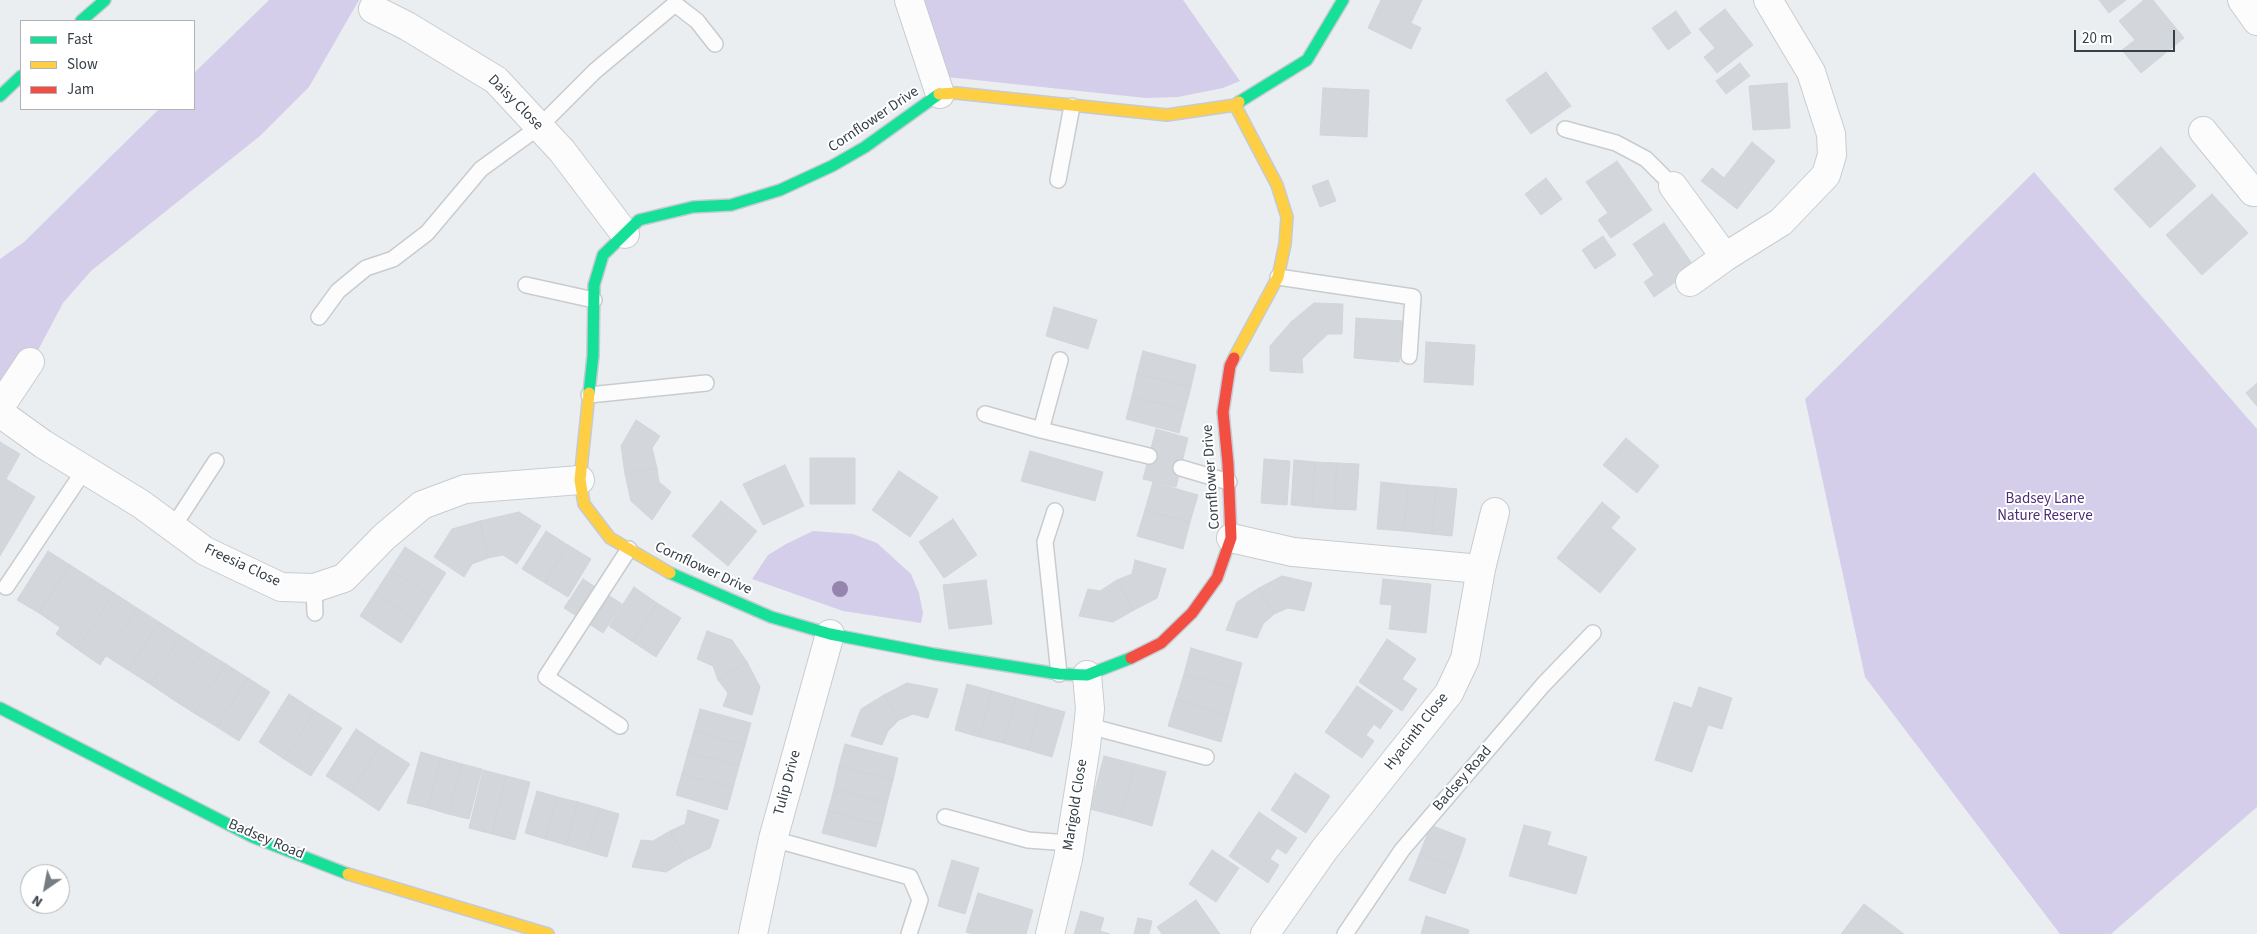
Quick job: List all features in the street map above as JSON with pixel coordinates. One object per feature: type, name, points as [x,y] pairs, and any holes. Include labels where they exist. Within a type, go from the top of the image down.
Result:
[{"type":"main road","points":[[82,20],[105,0]]},
{"type":"main road","points":[[1235,105],[1307,60],[1343,0]]},
{"type":"main road","points":[[0,96],[20,77]]},
{"type":"main road","name":"Cornflower Drive","points":[[956,93],[1167,115],[1235,105],[1277,185],[1287,217],[1285,244],[1278,276],[1230,366],[1223,412],[1229,482],[1230,538],[1217,578],[1192,613],[1161,643],[1119,664],[1087,675],[1059,674],[934,654],[830,634],[771,617],[661,569],[610,538],[584,504],[580,480],[593,356],[594,285],[604,255],[638,220],[693,208],[731,205],[780,190],[832,166],[864,148],[940,94],[956,93]]},
{"type":"main road","name":"Badsey Road","points":[[0,708],[253,837],[358,878],[548,934]]},
{"type":"street","points":[[909,0],[940,94]]},
{"type":"street","points":[[1690,282],[1725,257],[1781,222],[1826,175],[1832,155],[1831,134],[1811,72],[1768,0]]},
{"type":"street","points":[[2242,0],[2257,21]]},
{"type":"street","name":"Daisy Close","points":[[373,9],[407,26],[496,80],[562,151],[625,234]]},
{"type":"street","points":[[2203,131],[2253,192],[2257,192]]},
{"type":"street","points":[[1673,186],[1725,257]]},
{"type":"street","points":[[0,407],[30,362]]},
{"type":"street","name":"Freesia Close","points":[[0,413],[141,504],[205,551],[281,587],[314,600],[344,578],[384,537],[422,505],[465,489],[580,480]]},
{"type":"street","name":"Hyacinth Close","points":[[1265,934],[1324,850],[1449,693],[1465,659],[1481,569],[1495,512]]},
{"type":"street","points":[[1230,538],[1293,552],[1481,569]]},
{"type":"street","name":"Tulip Drive","points":[[753,934],[773,839],[830,634]]},
{"type":"street","name":"Marigold Close","points":[[1050,934],[1068,859],[1069,843],[1089,726],[1090,709],[1087,675]]},
{"type":"lane","points":[[319,317],[338,290],[366,268],[393,259],[427,233],[480,169],[539,127],[595,71],[675,4],[697,21],[715,44]]},
{"type":"lane","points":[[1058,180],[1072,106]]},
{"type":"lane","points":[[1565,129],[1616,143],[1646,159],[1673,186]]},
{"type":"lane","points":[[1278,276],[1413,297],[1410,356]]},
{"type":"lane","points":[[526,285],[594,300]]},
{"type":"lane","points":[[1041,430],[1060,360]]},
{"type":"lane","points":[[589,395],[706,383]]},
{"type":"lane","points":[[985,414],[1041,430],[1149,456]]},
{"type":"lane","points":[[173,527],[216,461]]},
{"type":"lane","points":[[1181,468],[1229,482]]},
{"type":"lane","points":[[6,587],[85,469]]},
{"type":"lane","points":[[1055,511],[1044,542],[1059,674]]},
{"type":"lane","points":[[620,726],[546,677],[629,549]]},
{"type":"lane","name":"Badsey Road","points":[[1345,934],[1402,850],[1544,685],[1593,633]]},
{"type":"lane","points":[[1089,726],[1206,757]]},
{"type":"lane","points":[[945,817],[1028,840],[1069,843]]},
{"type":"lane","points":[[773,839],[910,878],[920,900],[909,934]]},
{"type":"green space","points":[[269,0],[359,0],[309,87],[260,136],[91,271],[63,303],[35,356],[23,350],[0,384],[0,259],[24,242],[158,110],[195,110],[195,72]]},
{"type":"green space","points":[[921,0],[1183,0],[1240,81],[1223,88],[1178,97],[1146,98],[947,77]]},
{"type":"green space","name":"Badsey Lane Nature Reserve","points":[[2034,172],[2257,429],[2257,807],[2111,934],[2060,934],[1865,677],[1805,399]]},
{"type":"green space","points":[[813,531],[853,534],[877,543],[911,574],[919,593],[923,613],[921,623],[843,611],[752,579],[768,555]]},
{"type":"building","points":[[1381,0],[1422,0],[1411,23],[1421,28],[1411,49],[1368,28]]},
{"type":"building","points":[[2099,0],[2126,0],[2109,13]]},
{"type":"building","points":[[2144,0],[2153,0],[2184,38],[2141,73],[2122,50],[2135,40],[2119,21]]},
{"type":"building","points":[[1725,9],[1753,45],[1717,73],[1704,57],[1715,48],[1699,29]]},
{"type":"building","points":[[1676,11],[1691,33],[1668,50],[1652,28]]},
{"type":"building","points":[[1740,63],[1750,76],[1726,94],[1716,81]]},
{"type":"building","points":[[1546,72],[1571,106],[1531,134],[1506,100]]},
{"type":"building","points":[[1787,83],[1790,128],[1753,130],[1749,86]]},
{"type":"building","points":[[1323,88],[1369,90],[1367,137],[1320,135]]},
{"type":"building","points":[[1752,142],[1775,161],[1737,209],[1701,181],[1712,168],[1724,178]]},
{"type":"building","points":[[2161,147],[2196,186],[2150,228],[2114,189]]},
{"type":"building","points":[[1617,161],[1652,210],[1611,238],[1598,220],[1608,213],[1586,182]]},
{"type":"building","points":[[1546,178],[1562,199],[1541,215],[1525,194]]},
{"type":"building","points":[[1328,180],[1336,201],[1320,207],[1312,186]]},
{"type":"building","points":[[2212,194],[2248,233],[2202,275],[2166,235]]},
{"type":"building","points":[[1664,223],[1695,268],[1654,297],[1644,282],[1654,275],[1633,244]]},
{"type":"building","points":[[1603,236],[1616,255],[1595,269],[1582,250]]},
{"type":"building","points":[[1314,303],[1343,304],[1342,334],[1328,334],[1315,346],[1291,322]]},
{"type":"building","points":[[1054,307],[1097,320],[1088,349],[1046,336]]},
{"type":"building","points":[[1356,318],[1402,321],[1399,362],[1354,358]]},
{"type":"building","points":[[1291,322],[1315,346],[1302,359],[1303,373],[1270,371],[1270,346]]},
{"type":"building","points":[[1426,342],[1475,345],[1473,385],[1424,382]]},
{"type":"building","points":[[1143,351],[1196,365],[1191,387],[1137,374]]},
{"type":"building","points":[[1137,374],[1191,387],[1185,410],[1132,396]]},
{"type":"building","points":[[2257,383],[2257,406],[2246,393]]},
{"type":"building","points":[[1132,396],[1185,410],[1179,433],[1126,419]]},
{"type":"building","points":[[636,420],[660,436],[652,448],[657,468],[625,474],[621,446]]},
{"type":"building","points":[[1156,429],[1188,438],[1176,487],[1143,479]]},
{"type":"building","points":[[1626,438],[1659,466],[1637,493],[1603,465]]},
{"type":"building","points":[[0,442],[20,454],[6,479],[35,497],[0,556]]},
{"type":"building","points":[[1030,451],[1103,472],[1095,501],[1021,481]]},
{"type":"building","points":[[810,458],[855,458],[855,504],[810,504]]},
{"type":"building","points":[[1264,459],[1290,461],[1287,505],[1261,503]]},
{"type":"building","points":[[1294,460],[1315,462],[1312,507],[1291,505]]},
{"type":"building","points":[[1315,462],[1337,463],[1334,509],[1312,507]]},
{"type":"building","points":[[1337,463],[1359,464],[1356,510],[1334,509]]},
{"type":"building","points":[[785,465],[804,506],[763,525],[743,484]]},
{"type":"building","points":[[657,468],[659,482],[671,492],[652,520],[631,501],[625,474]]},
{"type":"building","points":[[899,471],[938,497],[910,537],[872,510]]},
{"type":"building","points":[[1153,482],[1198,495],[1190,522],[1145,510]]},
{"type":"building","points":[[1381,482],[1408,485],[1404,531],[1377,529]]},
{"type":"building","points":[[1408,485],[1436,487],[1432,534],[1404,531]]},
{"type":"building","points":[[1436,487],[1457,489],[1452,536],[1432,534]]},
{"type":"building","points":[[721,501],[757,531],[728,566],[692,536]]},
{"type":"building","points":[[1602,502],[1620,517],[1611,528],[1636,549],[1600,593],[1557,558]]},
{"type":"building","points":[[1145,510],[1190,522],[1183,549],[1137,536]]},
{"type":"building","points":[[519,512],[541,526],[517,564],[503,555],[488,558],[480,521]]},
{"type":"building","points":[[953,519],[977,555],[944,578],[919,542]]},
{"type":"building","points":[[480,521],[488,558],[472,564],[464,577],[434,557],[452,529]]},
{"type":"building","points":[[546,531],[568,545],[545,583],[522,569]]},
{"type":"building","points":[[568,545],[591,559],[568,597],[545,583]]},
{"type":"building","points":[[405,547],[446,573],[431,596],[390,570]]},
{"type":"building","points":[[48,551],[70,565],[39,613],[17,600]]},
{"type":"building","points":[[1135,560],[1166,569],[1157,598],[1134,610],[1117,580],[1132,574]]},
{"type":"building","points":[[70,565],[92,579],[61,628],[39,613]]},
{"type":"building","points":[[390,570],[431,596],[416,620],[375,593]]},
{"type":"building","points":[[1282,576],[1312,583],[1304,611],[1288,608],[1274,614],[1259,588]]},
{"type":"building","points":[[92,579],[114,593],[77,649],[56,634]]},
{"type":"building","points":[[583,579],[622,604],[603,633],[564,608]]},
{"type":"building","points":[[1383,579],[1431,584],[1426,633],[1389,629],[1392,605],[1380,604]]},
{"type":"building","points":[[986,580],[992,624],[949,629],[943,585]]},
{"type":"building","points":[[1117,580],[1134,610],[1113,622],[1079,616],[1088,589],[1100,591]]},
{"type":"building","points":[[634,587],[657,603],[633,642],[609,626]]},
{"type":"building","points":[[1259,588],[1274,614],[1263,624],[1257,638],[1226,630],[1237,602]]},
{"type":"building","points":[[114,593],[137,608],[100,665],[77,649]]},
{"type":"building","points":[[375,593],[416,620],[401,643],[360,616]]},
{"type":"building","points":[[657,603],[681,618],[656,657],[633,642]]},
{"type":"building","points":[[137,608],[159,622],[128,670],[106,656]]},
{"type":"building","points":[[159,622],[181,636],[150,684],[128,670]]},
{"type":"building","points":[[707,631],[732,640],[747,662],[718,680],[713,666],[697,659]]},
{"type":"building","points":[[181,636],[203,650],[172,699],[150,684]]},
{"type":"building","points":[[1387,639],[1416,659],[1402,679],[1417,689],[1402,711],[1359,682]]},
{"type":"building","points":[[1191,648],[1242,663],[1235,689],[1184,674]]},
{"type":"building","points":[[203,650],[226,664],[194,713],[172,699]]},
{"type":"building","points":[[747,662],[760,687],[752,715],[723,706],[728,693],[718,680]]},
{"type":"building","points":[[226,664],[248,678],[217,727],[194,713]]},
{"type":"building","points":[[1184,674],[1235,689],[1228,716],[1176,700]]},
{"type":"building","points":[[248,678],[270,692],[239,741],[217,727]]},
{"type":"building","points":[[907,683],[938,689],[928,718],[913,714],[899,720],[884,695]]},
{"type":"building","points":[[967,684],[992,691],[979,737],[955,730]]},
{"type":"building","points":[[1357,686],[1393,711],[1380,729],[1374,724],[1366,735],[1374,741],[1362,758],[1325,732]]},
{"type":"building","points":[[1699,687],[1732,698],[1722,729],[1708,725],[1692,772],[1655,760],[1674,702],[1692,708]]},
{"type":"building","points":[[992,691],[1016,698],[1003,743],[979,737]]},
{"type":"building","points":[[289,694],[315,711],[284,759],[259,742]]},
{"type":"building","points":[[884,695],[899,720],[888,731],[882,745],[851,736],[861,709]]},
{"type":"building","points":[[1016,698],[1040,705],[1028,750],[1003,743]]},
{"type":"building","points":[[1176,700],[1228,716],[1221,742],[1168,726]]},
{"type":"building","points":[[1040,705],[1065,712],[1052,757],[1028,750]]},
{"type":"building","points":[[700,709],[751,723],[745,745],[694,731]]},
{"type":"building","points":[[315,711],[342,728],[311,776],[284,759]]},
{"type":"building","points":[[356,729],[380,745],[351,792],[326,776]]},
{"type":"building","points":[[694,731],[745,745],[739,766],[688,752]]},
{"type":"building","points":[[845,744],[898,758],[893,780],[839,766]]},
{"type":"building","points":[[380,745],[410,764],[379,811],[351,792]]},
{"type":"building","points":[[421,752],[441,758],[428,808],[407,803]]},
{"type":"building","points":[[688,752],[739,766],[733,788],[682,774]]},
{"type":"building","points":[[1104,756],[1135,764],[1121,817],[1090,809]]},
{"type":"building","points":[[441,758],[462,764],[448,814],[428,808]]},
{"type":"building","points":[[462,764],[482,769],[469,819],[448,814]]},
{"type":"building","points":[[1135,764],[1166,772],[1152,826],[1121,817]]},
{"type":"building","points":[[839,766],[893,780],[887,803],[834,789]]},
{"type":"building","points":[[483,770],[506,776],[492,834],[469,828]]},
{"type":"building","points":[[1295,773],[1330,796],[1306,833],[1271,810]]},
{"type":"building","points":[[682,774],[733,788],[727,810],[676,795]]},
{"type":"building","points":[[506,776],[530,782],[515,840],[492,834]]},
{"type":"building","points":[[834,789],[887,803],[882,825],[828,811]]},
{"type":"building","points":[[537,791],[557,797],[545,839],[525,833]]},
{"type":"building","points":[[557,797],[578,802],[566,845],[545,839]]},
{"type":"building","points":[[578,802],[599,808],[587,851],[566,845]]},
{"type":"building","points":[[599,808],[619,814],[607,857],[587,851]]},
{"type":"building","points":[[688,810],[719,820],[710,848],[686,860],[670,831],[685,824]]},
{"type":"building","points":[[828,811],[882,825],[876,847],[822,833]]},
{"type":"building","points":[[1259,812],[1297,838],[1286,854],[1277,848],[1270,859],[1279,865],[1268,883],[1229,856]]},
{"type":"building","points":[[1431,825],[1466,839],[1456,867],[1420,853]]},
{"type":"building","points":[[1524,825],[1551,832],[1547,845],[1587,857],[1576,894],[1509,876]]},
{"type":"building","points":[[670,831],[686,860],[666,872],[632,867],[641,840],[653,841]]},
{"type":"building","points":[[1212,850],[1239,868],[1216,902],[1189,884]]},
{"type":"building","points":[[1420,853],[1456,867],[1445,894],[1409,880]]},
{"type":"building","points":[[952,860],[979,868],[965,914],[938,906]]},
{"type":"building","points":[[978,893],[1033,910],[1026,934],[973,934],[966,932]]},
{"type":"building","points":[[1196,900],[1220,934],[1162,934],[1157,927]]},
{"type":"building","points":[[1864,904],[1904,934],[1841,934]]},
{"type":"building","points":[[1081,911],[1104,918],[1100,931],[1110,934],[1074,934]]},
{"type":"building","points":[[1426,916],[1469,930],[1468,934],[1421,934]]},
{"type":"building","points":[[1138,918],[1152,921],[1149,934],[1134,934]]},
{"type":"traffic: fast","points":[[82,20],[105,0]]},
{"type":"traffic: fast","points":[[1239,102],[1307,60],[1343,0]]},
{"type":"traffic: fast","points":[[0,96],[20,77]]},
{"type":"traffic: fast","points":[[589,393],[593,356],[594,285],[603,255],[639,220],[693,207],[731,205],[780,190],[832,166],[865,147],[939,94]]},
{"type":"traffic: fast","points":[[670,573],[771,617],[830,634],[934,654],[1059,674],[1087,675],[1131,658]]},
{"type":"traffic: fast","points":[[0,708],[253,837],[348,874]]},
{"type":"traffic: slow","points":[[939,94],[956,93],[1167,115],[1235,105],[1239,102]]},
{"type":"traffic: slow","points":[[1234,358],[1278,277],[1285,244],[1287,217],[1277,185],[1235,105]]},
{"type":"traffic: slow","points":[[589,393],[580,480],[584,504],[610,538],[670,573]]},
{"type":"traffic: slow","points":[[348,874],[548,934]]},
{"type":"traffic: jam","points":[[1131,658],[1161,643],[1192,613],[1217,578],[1231,538],[1228,464],[1223,412],[1230,366],[1234,358]]}]
